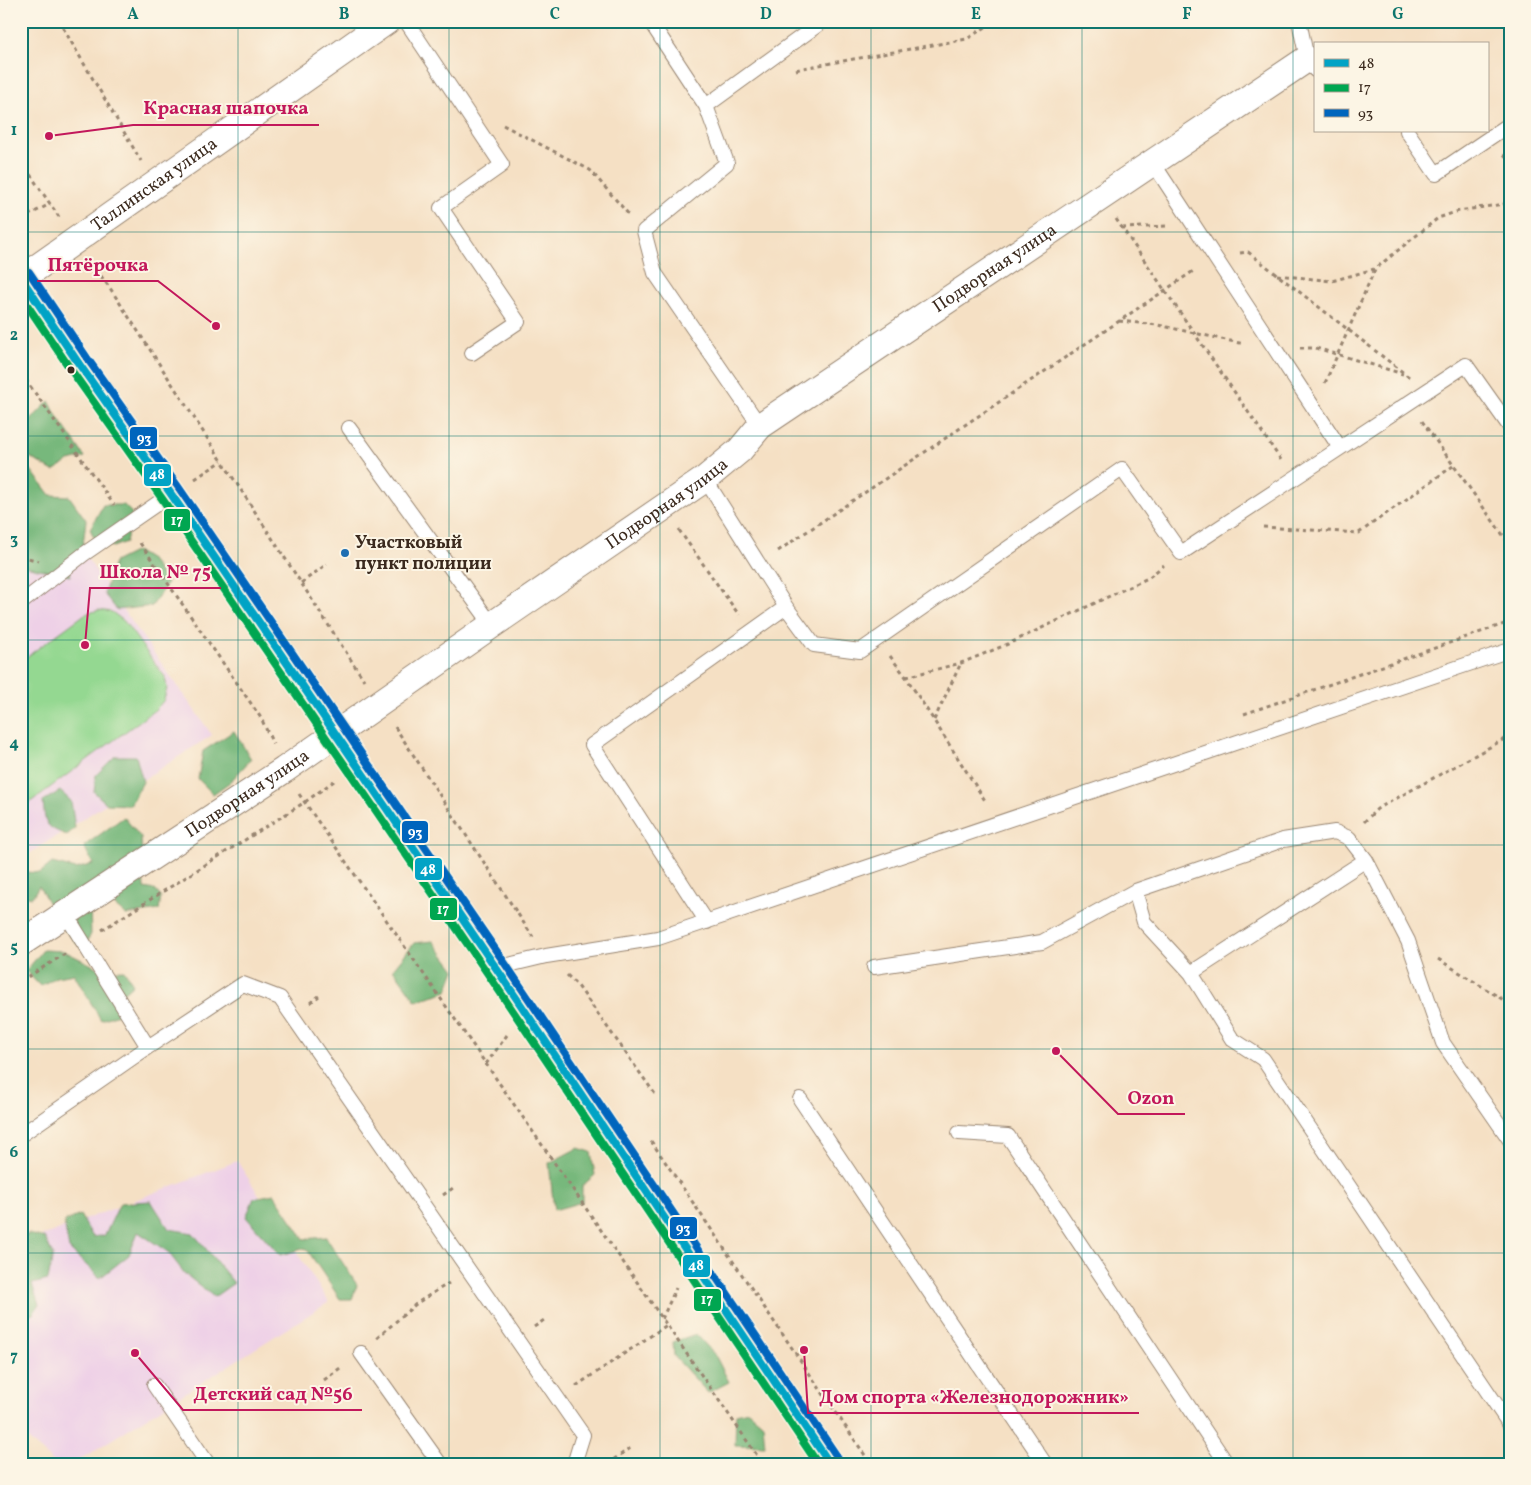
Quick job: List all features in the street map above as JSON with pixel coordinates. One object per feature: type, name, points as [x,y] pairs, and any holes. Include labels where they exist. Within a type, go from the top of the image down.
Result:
[{"type":"street","name":"Таллинская улица","points":[[22,278],[387,21]]},
{"type":"street","name":"Подворная улица","points":[[21,942],[284,770],[705,479],[740,450],[760,426],[1101,197],[1311,64]]},
{"type":"street","points":[[22,278],[79,364],[171,494],[496,968],[830,1464]]},
{"type":"lane","points":[[406,21],[502,166],[441,208],[518,322],[472,353]]},
{"type":"lane","points":[[650,21],[706,106],[727,163],[644,231],[654,273],[760,426]]},
{"type":"lane","points":[[706,106],[822,21]]},
{"type":"lane","points":[[1299,21],[1311,64]]},
{"type":"lane","points":[[1408,132],[1436,174],[1510,124]]},
{"type":"lane","points":[[1153,163],[1340,448]]},
{"type":"lane","points":[[705,479],[758,564],[814,645],[860,651],[1122,469],[1181,553],[1466,365],[1510,427]]},
{"type":"lane","points":[[348,428],[492,625]]},
{"type":"lane","points":[[21,603],[84,554],[171,494]]},
{"type":"lane","points":[[707,922],[592,745],[786,606]]},
{"type":"lane","points":[[496,968],[546,956],[658,938],[1510,650]]},
{"type":"lane","points":[[874,968],[1042,942],[1135,891],[1284,840],[1335,832],[1349,838],[1366,860],[1408,941],[1443,1043],[1510,1140]]},
{"type":"lane","points":[[1191,973],[1366,860]]},
{"type":"lane","points":[[1135,891],[1144,922],[1191,973],[1232,1039],[1263,1059],[1510,1425]]},
{"type":"lane","points":[[65,913],[148,1047]]},
{"type":"lane","points":[[21,1135],[243,984],[280,998],[583,1435],[574,1464]]},
{"type":"lane","points":[[800,1099],[1045,1464]]},
{"type":"lane","points":[[959,1133],[1008,1136],[1227,1464]]},
{"type":"lane","points":[[361,1353],[440,1464]]},
{"type":"lane","points":[[154,1385],[208,1464]]},
{"type":"path","points":[[59,21],[142,164]]},
{"type":"path","points":[[794,71],[967,39],[995,21]]},
{"type":"path","points":[[478,130],[500,123],[590,170],[644,231]]},
{"type":"path","points":[[1101,197],[1294,479]]},
{"type":"path","points":[[1276,274],[1332,280],[1375,269],[1438,218],[1459,212],[1510,203]]},
{"type":"path","points":[[21,219],[50,204]]},
{"type":"path","points":[[1122,228],[1192,224]]},
{"type":"path","points":[[758,564],[1214,257],[1248,252],[1427,391]]},
{"type":"path","points":[[1314,410],[1375,269]]},
{"type":"path","points":[[21,372],[261,718],[284,770],[305,802],[763,1464]]},
{"type":"path","points":[[1409,403],[1510,545]]},
{"type":"path","points":[[1223,525],[1359,533],[1453,466]]},
{"type":"path","points":[[664,507],[750,632]]},
{"type":"path","points":[[906,677],[961,663],[1008,644],[1148,578],[1181,553]]},
{"type":"path","points":[[301,584],[327,564]]},
{"type":"path","points":[[1506,624],[1510,607]]},
{"type":"path","points":[[877,640],[906,677],[986,802]]},
{"type":"path","points":[[934,721],[961,663]]},
{"type":"path","points":[[1349,838],[1377,809],[1510,736]]},
{"type":"path","points":[[21,982],[305,802],[357,765]]},
{"type":"path","points":[[1408,941],[1510,1004]]},
{"type":"path","points":[[646,1134],[871,1464]]},
{"type":"path","points":[[324,1380],[361,1353],[417,1303],[469,1270]]},
{"type":"path","points":[[558,1399],[667,1325]]},
{"type":"path","points":[[607,1464],[632,1447]]},
{"type":"shaded area","points":[[21,465],[212,735],[21,859]]},
{"type":"shaded area","points":[[237,1161],[329,1302],[73,1464],[56,1464],[21,1433],[21,1244]]},
{"type":"green space","points":[[49,401],[58,418],[85,457],[69,461],[53,471],[28,456],[30,421]]},
{"type":"green space","points":[[21,457],[50,495],[69,496],[86,520],[83,545],[71,560],[70,576],[25,566],[21,561]]},
{"type":"green space","points":[[103,505],[124,505],[132,513],[126,542],[113,547],[95,539],[90,529]]},
{"type":"green space","points":[[136,551],[152,561],[167,583],[152,606],[117,610],[104,594],[114,562]]},
{"type":"green space","points":[[99,610],[112,612],[124,621],[165,677],[167,688],[164,700],[156,709],[21,809],[21,661],[85,614]]},
{"type":"green space","points":[[234,731],[251,759],[230,782],[213,794],[198,779],[203,751]]},
{"type":"green space","points":[[115,756],[136,756],[143,782],[130,805],[107,804],[94,792],[96,775]]},
{"type":"green space","points":[[60,791],[71,801],[75,828],[67,835],[50,827],[44,814],[43,801]]},
{"type":"green space","points":[[124,817],[141,838],[144,888],[155,890],[161,897],[159,910],[126,915],[107,899],[90,907],[91,934],[83,950],[62,927],[39,886],[32,897],[23,895],[26,872],[40,873],[52,863],[76,869],[93,864],[84,846]]},
{"type":"green space","points":[[433,941],[455,970],[447,991],[416,1001],[393,969],[414,943]]},
{"type":"green space","points":[[43,950],[64,951],[104,971],[124,970],[133,984],[124,992],[108,995],[121,1013],[101,1020],[74,974],[56,977],[40,986],[26,971]]},
{"type":"green space","points":[[578,1148],[591,1152],[595,1175],[582,1186],[582,1202],[554,1210],[549,1163]]},
{"type":"green space","points":[[274,1194],[304,1239],[326,1237],[357,1285],[352,1299],[340,1299],[306,1248],[280,1255],[246,1217],[254,1198]]},
{"type":"green space","points":[[151,1201],[169,1229],[193,1233],[234,1283],[214,1297],[185,1274],[168,1252],[138,1232],[129,1255],[100,1278],[69,1249],[64,1222],[80,1215],[93,1237],[105,1235],[120,1203]]},
{"type":"green space","points":[[29,1234],[45,1238],[53,1255],[48,1280],[32,1284],[39,1305],[33,1314],[21,1317],[21,1237]]},
{"type":"green space","points":[[696,1334],[715,1355],[729,1382],[708,1393],[674,1356],[673,1342]]},
{"type":"green space","points":[[748,1411],[763,1424],[765,1446],[735,1445],[736,1414]]},
{"type":"transit line","name":"93","points":[[29,272],[504,962],[838,1458]]},
{"type":"transit line","name":"48","points":[[21,278],[496,968],[830,1464]]},
{"type":"transit line","name":"17","points":[[21,296],[488,974],[818,1464]]},
{"type":"place","name":"Красная шапочка","points":[[49,136]]},
{"type":"place","name":"Пятёрочка","points":[[216,326]]},
{"type":"place","name":"Участковый пункт полиции","points":[[345,553]]},
{"type":"place","name":"Школа № 75","points":[[85,645]]},
{"type":"place","name":"Ozon","points":[[1056,1051]]},
{"type":"place","name":"Дом спорта «Железнодорожник»","points":[[804,1350]]},
{"type":"place","name":"Детский сад №56","points":[[135,1353]]}]
